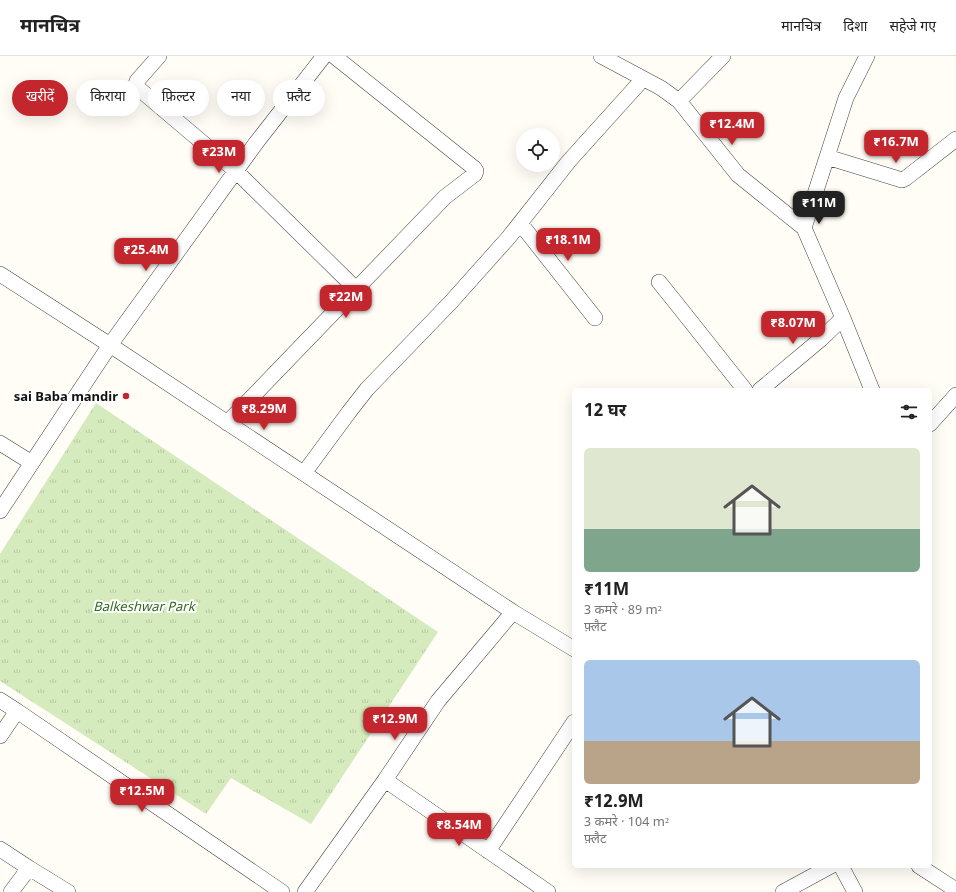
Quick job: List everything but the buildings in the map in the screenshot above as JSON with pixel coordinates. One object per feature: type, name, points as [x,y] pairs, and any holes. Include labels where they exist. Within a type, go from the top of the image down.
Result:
[{"type":"street","points":[[159,56],[137,81],[136,84],[138,88],[236,171],[356,289]]},
{"type":"street","points":[[0,511],[110,345],[256,143],[324,56]]},
{"type":"street","points":[[227,423],[445,197],[476,171],[334,56]]},
{"type":"street","points":[[601,56],[661,88],[678,102],[738,175],[804,228],[871,388]]},
{"type":"street","points":[[678,102],[723,56]]},
{"type":"street","points":[[804,228],[846,98],[867,56]]},
{"type":"street","points":[[304,473],[367,389],[451,302],[510,237],[569,161],[643,79]]},
{"type":"street","points":[[827,157],[902,180],[956,139]]},
{"type":"street","points":[[520,223],[595,318]]},
{"type":"street","points":[[0,274],[110,345],[513,612],[572,648]]},
{"type":"street","points":[[659,282],[742,388]]},
{"type":"street","points":[[762,388],[821,339],[843,318]]},
{"type":"street","points":[[932,422],[956,395]]},
{"type":"street","points":[[0,443],[32,463]]},
{"type":"street","points":[[305,892],[385,780],[438,701],[513,612]]},
{"type":"street","points":[[0,700],[282,892]]},
{"type":"street","points":[[0,736],[17,711]]},
{"type":"street","points":[[488,851],[572,725]]},
{"type":"street","points":[[385,780],[548,892]]},
{"type":"street","points":[[0,849],[68,892]]},
{"type":"street","points":[[11,892],[29,868]]},
{"type":"street","points":[[783,892],[827,868]]},
{"type":"street","points":[[842,868],[855,892]]},
{"type":"street","points":[[922,868],[956,890]]},
{"type":"green space","name":"Balkeshwar Park","points":[[96,403],[438,632],[311,824],[231,778],[206,814],[0,681],[0,554]]},
{"type":"place","name":"sai Baba mandir","points":[[126,396]]}]
